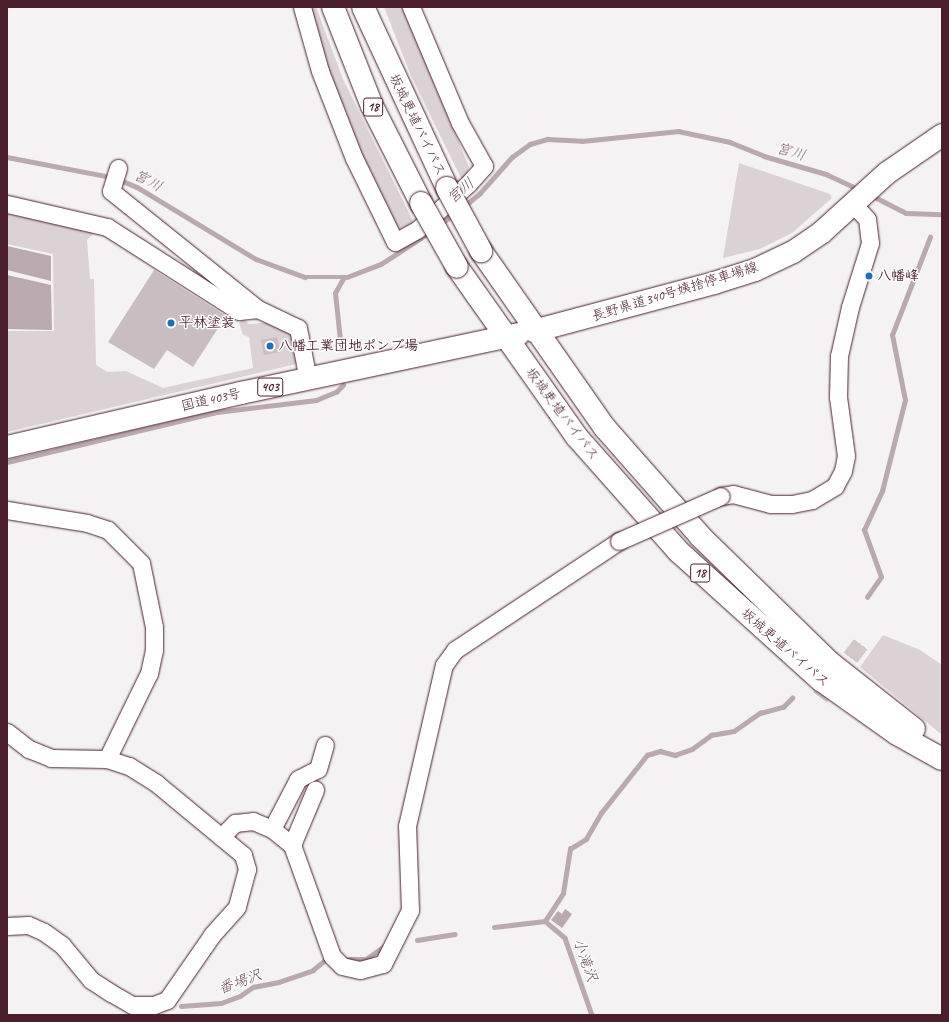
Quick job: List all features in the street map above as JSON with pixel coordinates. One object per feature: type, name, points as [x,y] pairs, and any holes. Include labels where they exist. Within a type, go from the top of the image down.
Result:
[{"type":"main road","name":"坂城更埴バイパス","points":[[333,7],[372,106],[421,203],[457,267],[576,436],[678,551],[821,680],[897,734],[942,759]]},
{"type":"main road","name":"坂城更埴バイパス","points":[[364,7],[447,188],[481,251],[534,331],[605,428],[701,537],[829,662],[942,751]]},
{"type":"main road","name":"長野県道340号姨捨停車場線","points":[[534,331],[756,270],[793,252],[821,233],[862,196],[942,135]]},
{"type":"main road","name":"国道403号","points":[[7,447],[534,331]]},
{"type":"street","points":[[302,7],[320,71],[352,151],[395,242],[418,229],[468,184],[484,166],[457,116],[411,7]]},
{"type":"street","points":[[118,168],[111,191],[258,309],[298,328],[308,380]]},
{"type":"street","points":[[221,836],[235,823],[253,821],[272,829],[292,845],[332,956],[350,968],[368,970],[383,964],[410,910],[409,814],[444,665],[455,650],[619,541],[721,496],[733,494],[770,504],[792,504],[812,500],[835,486],[843,471],[846,456],[838,397],[839,356],[850,307],[870,243],[868,219],[862,196]]},
{"type":"street","points":[[7,204],[107,227],[239,311],[258,309]]},
{"type":"street","points":[[7,510],[87,523],[108,530],[141,562],[154,627],[154,650],[149,673],[107,759]]},
{"type":"street","points":[[7,732],[29,749],[51,758],[107,759],[129,766],[156,783],[243,855],[247,869],[237,907],[212,935],[166,1000],[144,1007],[132,1005],[91,980],[62,944],[44,932],[28,925],[7,926]]},
{"type":"street","points":[[272,829],[298,779],[318,769],[325,745]]},
{"type":"street","points":[[292,845],[315,790]]},
{"type":"shaded area","points":[[309,7],[316,7],[343,79],[414,223],[404,228],[395,227],[361,156],[327,69]]},
{"type":"shaded area","points":[[384,7],[403,7],[469,167],[463,182],[411,76]]},
{"type":"shaded area","points":[[739,163],[830,194],[832,198],[792,233],[760,249],[723,258]]},
{"type":"shaded area","points":[[7,210],[96,231],[87,240],[90,279],[94,279],[96,365],[107,372],[126,371],[163,388],[253,368],[249,337],[243,335],[239,323],[243,319],[249,324],[272,322],[290,332],[296,343],[296,364],[7,432],[7,331],[54,331],[53,254],[7,244]]},
{"type":"shaded area","points":[[7,246],[51,256],[51,281],[7,270]]},
{"type":"shaded area","points":[[7,275],[51,285],[52,330],[7,329]]},
{"type":"shaded area","points":[[883,635],[920,650],[942,665],[942,735],[860,667]]},
{"type":"shaded area","points":[[565,909],[572,914],[562,928],[551,920],[558,911],[562,914]]},
{"type":"building","name":"平林塗装","points":[[154,270],[226,316],[193,367],[167,350],[154,369],[108,342]]},
{"type":"building","name":"八幡工業団地ポンプ場","points":[[277,337],[280,352],[264,355],[261,340]]},
{"type":"waterway","name":"宮川","points":[[463,207],[480,193],[512,157],[530,144],[547,139],[582,141],[678,131],[730,142],[764,156],[826,174],[861,190]]},
{"type":"waterway","name":"宮川","points":[[7,157],[111,177]]},
{"type":"waterway","name":"宮川","points":[[118,179],[137,187],[256,259],[305,277],[347,277],[381,264],[430,232]]},
{"type":"waterway","name":"宮川","points":[[871,195],[906,213],[942,214]]},
{"type":"waterway","name":"宮川","points":[[439,225],[454,214]]},
{"type":"waterway","points":[[867,597],[881,577],[864,530],[882,491],[905,400],[892,335],[930,237]]},
{"type":"waterway","points":[[340,340],[335,293],[344,277]]},
{"type":"waterway","points":[[7,462],[217,412],[316,400],[336,392],[343,385]]},
{"type":"waterway","points":[[545,921],[563,893],[570,849],[586,839],[601,813],[647,755],[660,751],[675,755],[692,749],[711,735],[734,731],[760,713],[783,707],[792,698]]},
{"type":"waterway","name":"小滝沢","points":[[545,921],[565,938],[592,1015]]},
{"type":"waterway","name":"番場沢","points":[[494,927],[545,921]]},
{"type":"waterway","name":"番場沢","points":[[417,940],[455,934]]},
{"type":"waterway","name":"番場沢","points":[[349,959],[366,959],[383,947]]},
{"type":"waterway","name":"番場沢","points":[[181,1006],[221,1003],[240,996],[253,987],[279,982],[313,970],[325,960]]},
{"type":"tunnel","points":[[820,697],[862,642]]},
{"type":"place","name":"八幡峰","points":[[869,276]]},
{"type":"place","name":"平林塗装","points":[[171,323]]},
{"type":"place","name":"八幡工業団地ポンプ場","points":[[270,346]]}]
